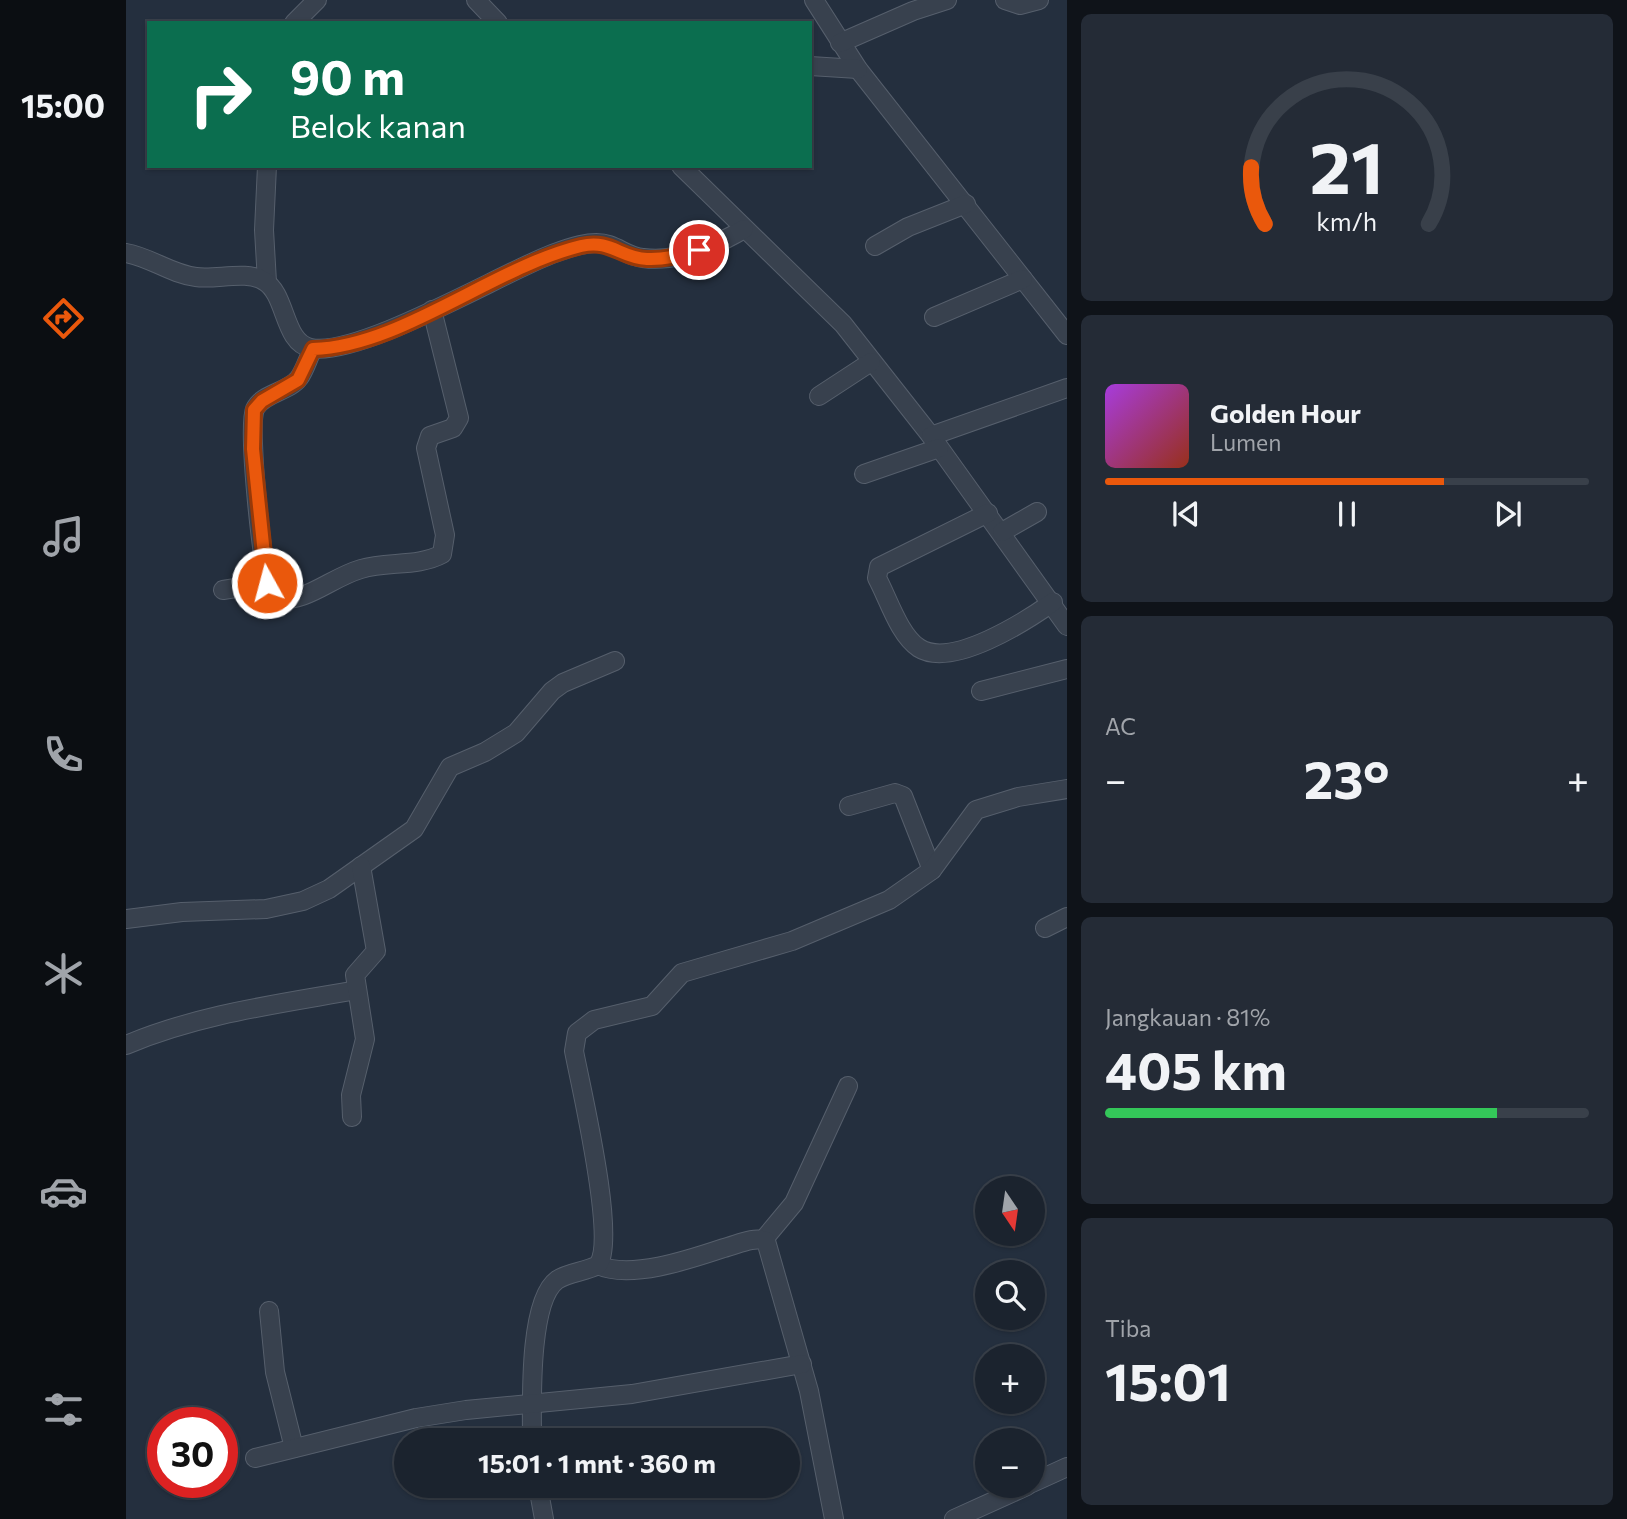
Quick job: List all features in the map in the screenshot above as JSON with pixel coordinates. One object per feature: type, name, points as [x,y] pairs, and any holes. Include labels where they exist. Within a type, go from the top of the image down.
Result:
[{"type":"street","points":[[296,21],[317,0]]},
{"type":"street","points":[[476,0],[496,21]]},
{"type":"street","points":[[814,0],[858,69],[1067,335]]},
{"type":"street","points":[[840,43],[947,0]]},
{"type":"street","points":[[1005,0],[1020,5],[1039,0]]},
{"type":"street","points":[[812,66],[858,69]]},
{"type":"street","points":[[267,168],[264,230],[267,282],[299,341],[313,349],[371,335],[432,310],[518,268],[570,249],[606,244],[639,258],[658,258],[699,250],[744,229]]},
{"type":"street","points":[[683,168],[843,324],[935,442],[988,513],[1062,613],[964,648],[937,652],[920,648],[912,641],[877,578],[879,567],[988,513]]},
{"type":"street","points":[[875,246],[908,227],[966,204]]},
{"type":"street","points":[[126,253],[193,277],[255,278],[267,282]]},
{"type":"street","points":[[934,317],[1023,279]]},
{"type":"street","points":[[313,349],[298,380],[262,401],[254,410],[253,449],[267,583],[271,598],[289,600],[311,594],[365,568],[427,560],[442,554],[446,535],[426,448],[430,436],[453,428],[459,418],[432,310]]},
{"type":"street","points":[[819,396],[871,362]]},
{"type":"street","points":[[864,474],[1067,388]]},
{"type":"street","points":[[1002,532],[1037,512]]},
{"type":"street","points":[[223,590],[267,583]]},
{"type":"street","points":[[126,919],[182,912],[247,911],[285,906],[328,890],[414,829],[450,768],[485,752],[516,733],[552,691],[563,683],[615,661]]},
{"type":"street","points":[[981,691],[1067,669]]},
{"type":"street","points":[[598,1265],[603,1256],[605,1239],[597,1169],[574,1051],[577,1033],[594,1020],[652,1006],[682,973],[792,941],[857,916],[889,900],[932,870],[976,810],[1018,797],[1067,789]]},
{"type":"street","points":[[849,806],[895,793],[903,796],[932,870]]},
{"type":"street","points":[[352,1116],[351,1095],[366,1039],[357,990],[357,971],[376,951],[361,866]]},
{"type":"street","points":[[1045,928],[1067,917]]},
{"type":"street","points":[[126,1045],[159,1031],[219,1016],[357,990]]},
{"type":"street","points":[[764,1240],[794,1203],[848,1086]]},
{"type":"street","points":[[532,1428],[542,1302],[557,1280],[598,1265],[613,1270],[638,1269],[700,1256],[752,1240],[764,1240]]},
{"type":"street","points":[[764,1240],[802,1364],[834,1519]]},
{"type":"street","points":[[269,1311],[275,1372],[293,1448]]},
{"type":"street","points":[[255,1458],[416,1418],[466,1410],[632,1394],[802,1364]]},
{"type":"street","points":[[1045,1477],[1067,1467]]},
{"type":"street","points":[[540,1498],[544,1519]]},
{"type":"street","points":[[954,1519],[1000,1498]]},
{"type":"route","points":[[267,583],[253,449],[254,410],[262,401],[298,380],[313,349],[346,344],[384,331],[454,301],[518,268],[584,245],[606,244],[626,254],[647,259],[699,250]]}]
